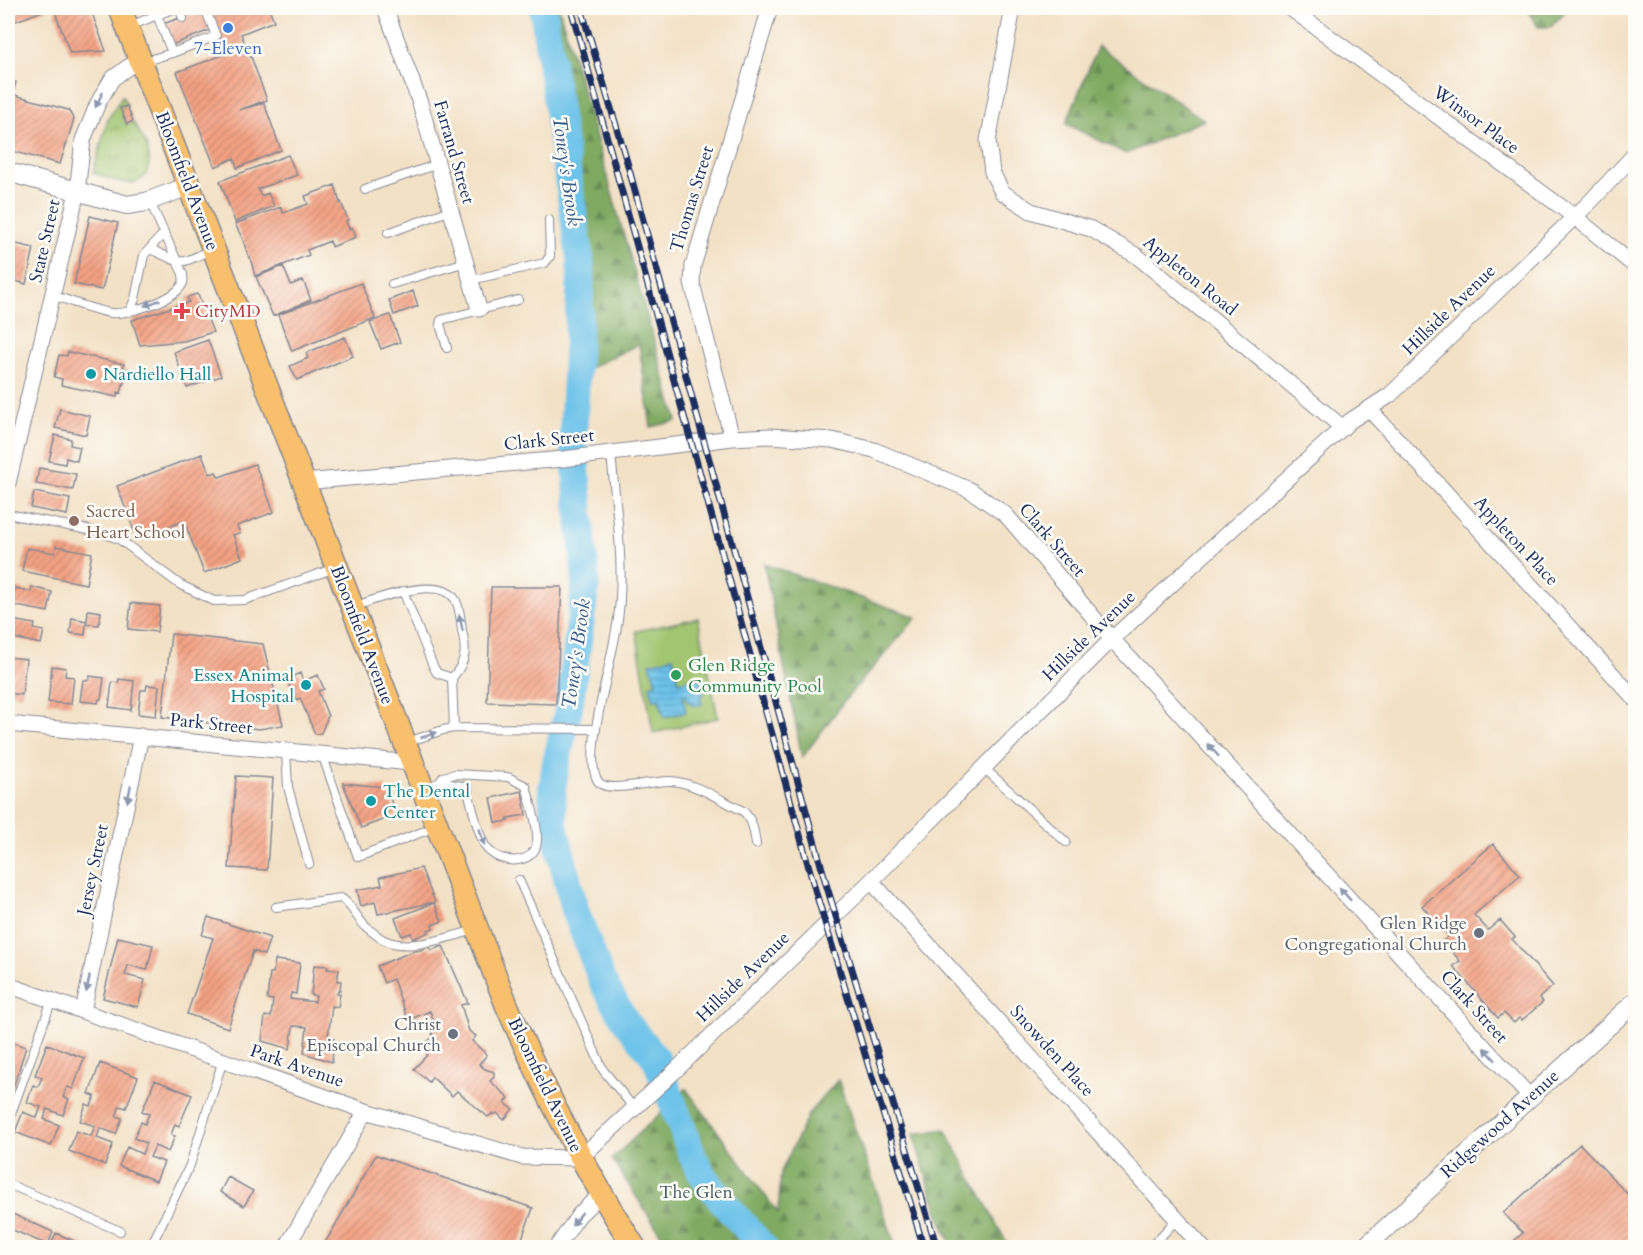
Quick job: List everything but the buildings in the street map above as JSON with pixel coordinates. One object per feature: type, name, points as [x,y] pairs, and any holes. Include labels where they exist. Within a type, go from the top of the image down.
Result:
[{"type":"main road","name":"Bloomfield Avenue","points":[[124,17],[407,753],[431,786],[436,827],[528,1053],[580,1158],[635,1248]]},
{"type":"street","name":"Farrand Street","points":[[385,8],[420,103],[479,309]]},
{"type":"street","name":"Thomas Street","points":[[732,438],[692,283],[693,266],[770,8]]},
{"type":"street","name":"Appleton Road","points":[[1012,8],[988,141],[992,172],[1002,192],[1031,211],[1091,230],[1137,256],[1342,428]]},
{"type":"street","name":"Winsor Place","points":[[1290,8],[1575,217],[1635,267]]},
{"type":"street","name":"State Street","points":[[8,478],[77,192],[83,140],[105,90],[119,73],[141,62]]},
{"type":"street","name":"Hillside Avenue","points":[[580,1158],[675,1071],[871,881],[1112,639],[1342,428],[1390,394],[1575,217],[1635,153]]},
{"type":"street","points":[[8,172],[127,205],[189,186]]},
{"type":"street","name":"Appleton Place","points":[[1369,409],[1635,700]]},
{"type":"street","name":"Clark Street","points":[[304,483],[563,459],[732,438],[792,437],[854,445],[894,457],[970,490],[1006,515],[1112,639],[1530,1097]]},
{"type":"street","name":"Park Street","points":[[8,724],[322,754],[407,753]]},
{"type":"street","name":"Jersey Street","points":[[83,1011],[141,736]]},
{"type":"street","name":"Snowden Place","points":[[871,881],[1203,1248]]},
{"type":"street","name":"Park Avenue","points":[[8,985],[366,1111],[522,1157],[580,1158]]},
{"type":"street","name":"Ridgewood Avenue","points":[[1365,1248],[1635,1001]]},
{"type":"street","points":[[286,1248],[366,1111]]},
{"type":"street","points":[[556,1248],[579,1215],[601,1194]]},
{"type":"lane","points":[[124,17],[157,15],[177,8],[183,18]]},
{"type":"lane","points":[[141,62],[172,52],[192,41],[216,36],[205,8]]},
{"type":"lane","points":[[157,15],[172,52]]},
{"type":"lane","points":[[365,189],[438,164]]},
{"type":"lane","points":[[52,295],[108,312],[123,314],[170,297],[177,291],[183,279],[149,200]]},
{"type":"lane","points":[[388,233],[451,210]]},
{"type":"lane","points":[[471,280],[544,263],[550,256],[549,220]]},
{"type":"lane","points":[[129,312],[144,255],[164,233]]},
{"type":"lane","points":[[150,249],[178,263],[188,261],[213,249]]},
{"type":"lane","points":[[392,284],[466,262]]},
{"type":"lane","points":[[447,348],[440,324],[441,320],[518,300]]},
{"type":"lane","points":[[611,453],[620,596],[616,635],[596,729],[593,769],[598,782],[611,787],[669,781],[685,784],[749,816],[756,844]]},
{"type":"lane","points":[[8,514],[99,532],[119,539],[179,584],[214,601],[245,600],[337,568]]},
{"type":"lane","points":[[352,608],[387,594],[432,589],[444,591],[456,601],[465,641],[462,666],[452,678],[454,728]]},
{"type":"lane","points":[[403,591],[433,666],[438,673],[452,678]]},
{"type":"lane","points":[[407,753],[444,730],[454,728],[596,729]]},
{"type":"lane","points":[[286,751],[288,787],[309,864]]},
{"type":"lane","points":[[322,754],[358,857],[436,827]]},
{"type":"lane","points":[[984,768],[1066,842]]},
{"type":"lane","points":[[471,774],[508,777],[526,786],[536,827],[535,849],[528,856],[515,860],[494,856],[484,846],[467,787],[431,786],[443,777],[471,774]]},
{"type":"lane","points":[[519,880],[603,1070],[634,1108]]},
{"type":"lane","points":[[276,907],[341,898],[349,903],[356,916],[384,940],[406,943],[426,944],[477,930]]},
{"type":"lane","points":[[8,1122],[52,1000]]},
{"type":"lane","points":[[150,1248],[190,1165],[223,1060]]},
{"type":"lane","points":[[8,1184],[120,1231]]},
{"type":"lane","points":[[1150,1248],[1177,1219]]},
{"type":"green space","points":[[539,8],[559,8],[677,421],[651,427],[639,344],[589,368],[571,365],[577,268]]},
{"type":"green space","points":[[1526,8],[1568,8],[1551,27],[1538,27]]},
{"type":"green space","points":[[1098,46],[1204,120],[1126,154],[1066,124]]},
{"type":"green space","points":[[122,96],[127,105],[120,108],[126,125],[133,122],[146,144],[149,159],[145,176],[130,183],[93,173],[108,119]]},
{"type":"green space","points":[[764,564],[917,617],[845,700],[802,758]]},
{"type":"green space","name":"Glen Ridge Community Pool","points":[[698,618],[718,718],[653,733],[636,631]]},
{"type":"green space","name":"The Glen","points":[[838,1080],[896,1247],[669,1247],[612,1159],[686,1089],[778,1213],[781,1172],[809,1113]]},
{"type":"green space","points":[[945,1129],[1009,1247],[952,1247],[938,1213],[913,1134]]},
{"type":"water","points":[[673,657],[679,682],[699,678],[704,694],[700,696],[702,704],[693,706],[691,702],[688,702],[686,695],[683,696],[686,712],[664,717],[659,698],[654,700],[650,685],[656,683],[650,663]]},
{"type":"waterway","name":"Toney's Brook","points":[[543,8],[580,258],[573,438],[586,582],[569,707],[552,790],[554,826],[575,910],[603,983],[627,1023],[656,1059],[693,1157],[703,1175],[718,1196],[764,1248]]},
{"type":"railway","points":[[571,8],[816,893],[924,1248]]},
{"type":"railway","points":[[581,8],[627,162],[827,887],[937,1248]]},
{"type":"place","name":"7-Eleven","points":[[228,28]]},
{"type":"place","name":"CityMD","points":[[182,311]]},
{"type":"place","name":"Nardiello Hall","points":[[91,374]]},
{"type":"place","name":"Sacred Heart School","points":[[74,521]]},
{"type":"place","name":"Glen Ridge Community Pool","points":[[676,675]]},
{"type":"place","name":"Essex Animal Hospital","points":[[306,685]]},
{"type":"place","name":"The Dental Center","points":[[371,801]]},
{"type":"place","name":"Glen Ridge Congregational Church","points":[[1479,933]]},
{"type":"place","name":"Christ Episcopal Church","points":[[453,1034]]}]
